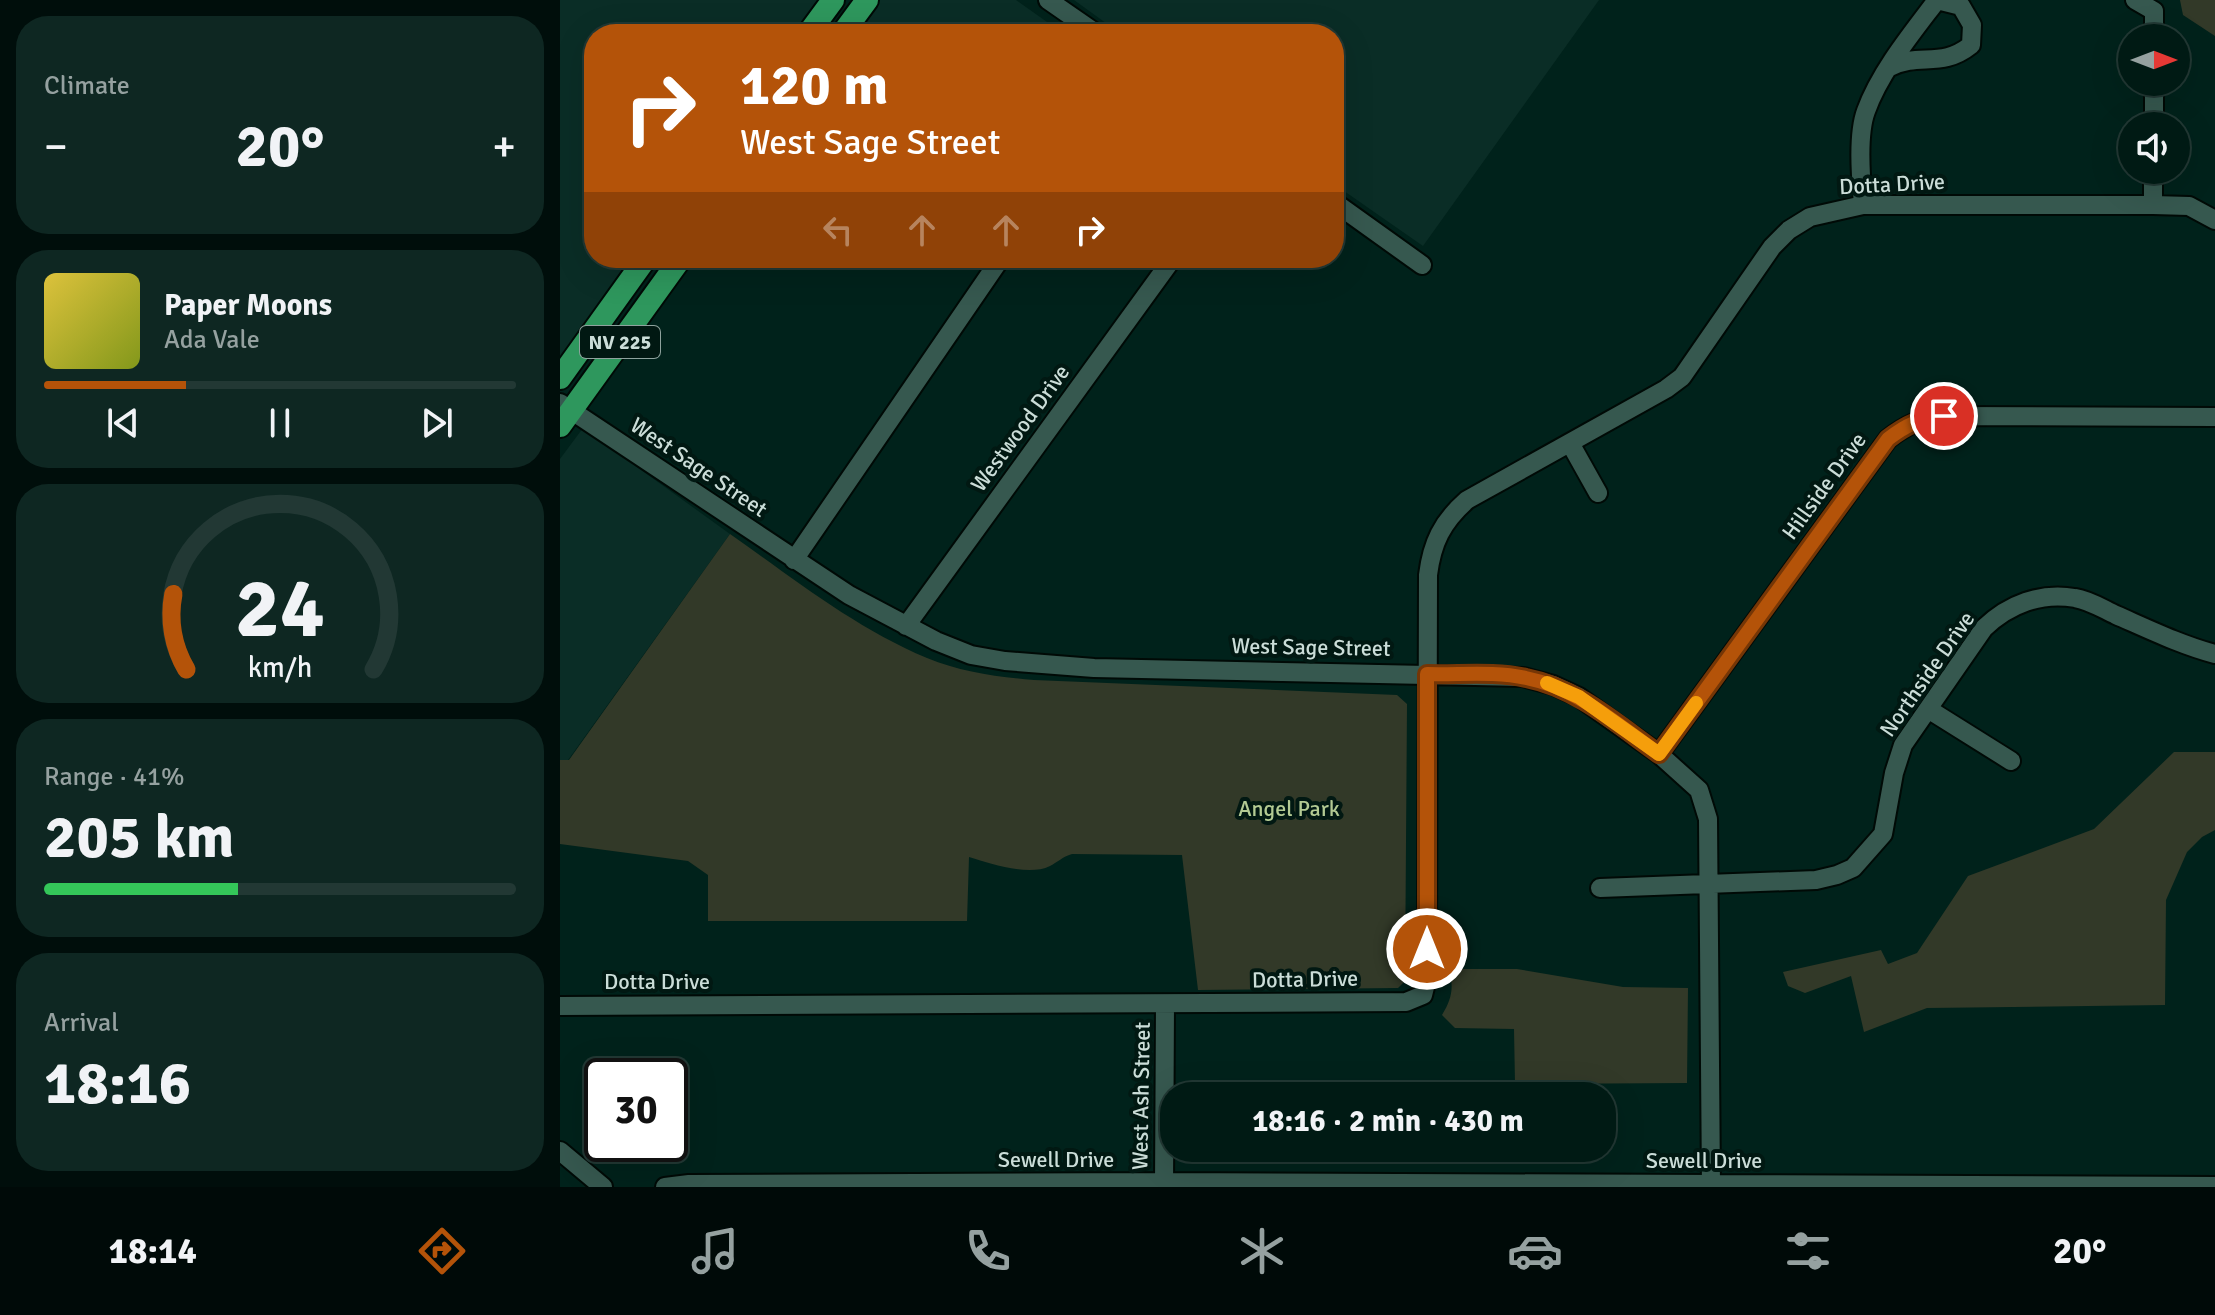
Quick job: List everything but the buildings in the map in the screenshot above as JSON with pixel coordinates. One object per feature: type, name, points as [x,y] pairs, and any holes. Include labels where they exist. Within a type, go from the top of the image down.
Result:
[{"type":"main road","points":[[815,24],[833,0]]},
{"type":"main road","points":[[849,24],[867,0]]},
{"type":"main road","name":"NV 225","points":[[560,378],[639,268]]},
{"type":"main road","name":"NV 225","points":[[564,414],[674,268]]},
{"type":"street","points":[[1048,0],[1083,24]]},
{"type":"street","points":[[1863,205],[1865,112],[1898,51],[1937,0],[1961,6],[1972,25],[1971,45],[1958,55],[1933,62],[1906,59],[1890,67]]},
{"type":"street","points":[[2135,0],[2154,11],[2154,24]]},
{"type":"street","points":[[2153,184],[2153,205]]},
{"type":"street","name":"Dotta Drive","points":[[560,1006],[1406,1002],[1423,995],[1427,979],[1428,575],[1431,555],[1449,515],[1467,500],[1666,389],[1682,377],[1772,247],[1789,230],[1810,217],[1863,205],[2153,205],[2189,206],[2215,220]]},
{"type":"street","points":[[1344,209],[1422,265]]},
{"type":"street","points":[[794,560],[994,268]]},
{"type":"street","name":"Westwood Drive","points":[[906,626],[1166,268]]},
{"type":"street","name":"West Sage Street","points":[[564,414],[849,595],[906,626],[971,655],[1051,665],[1523,677],[1553,685],[1579,697],[1659,754],[1699,790],[1708,819],[1711,1185]]},
{"type":"street","name":"Hillside Drive","points":[[1659,754],[1888,439],[1906,425],[1929,417],[1944,416],[2215,417]]},
{"type":"street","points":[[1570,443],[1598,493]]},
{"type":"street","name":"Northside Drive","points":[[1600,888],[1816,880],[1853,868],[1883,834],[1894,773],[1903,745],[1984,628],[1999,614],[2018,604],[2050,596],[2078,598],[2189,647],[2215,654]]},
{"type":"street","points":[[1928,709],[2011,761]]},
{"type":"street","name":"West Ash Street","points":[[1164,1185],[1165,1005]]},
{"type":"street","points":[[560,1151],[603,1187]]},
{"type":"street","name":"Sewell Drive","points":[[665,1187],[689,1184],[2215,1186]]},
{"type":"shaded area","points":[[560,0],[820,0],[802,24],[584,24],[584,268],[624,268],[560,360]]},
{"type":"shaded area","points":[[880,0],[1016,0],[1050,24],[862,24]]},
{"type":"shaded area","points":[[1074,0],[1599,0],[1423,246],[1344,191],[1344,24],[1107,24]]},
{"type":"shaded area","points":[[583,428],[730,534],[568,760],[560,760],[560,459]]},
{"type":"green space","points":[[2180,0],[2215,0],[2215,36],[2183,15]]},
{"type":"green space","name":"Angel Park","points":[[730,534],[875,632],[927,658],[966,670],[1034,680],[1397,695],[1407,704],[1405,981],[1398,988],[1198,990],[1182,855],[1072,854],[1050,866],[1031,870],[1009,868],[969,857],[967,921],[708,921],[708,875],[688,861],[560,844],[560,760],[569,760]]},
{"type":"green space","points":[[2174,752],[2215,752],[2215,830],[2202,837],[2187,852],[2166,900],[2165,1005],[1927,1008],[1864,1032],[1851,976],[1805,993],[1788,986],[1783,972],[1881,950],[1888,964],[1917,953],[1968,876],[2094,829]]},
{"type":"green space","points":[[1449,969],[1517,969],[1623,987],[1688,988],[1687,1083],[1515,1082],[1514,1029],[1455,1028],[1442,1015],[1451,993]]},
{"type":"slow traffic","points":[[1547,683],[1579,697],[1659,754],[1696,703]]},
{"type":"route","points":[[1427,949],[1427,674],[1523,677],[1553,685],[1579,697],[1659,754],[1888,439],[1906,425],[1929,417],[1944,416]]}]
